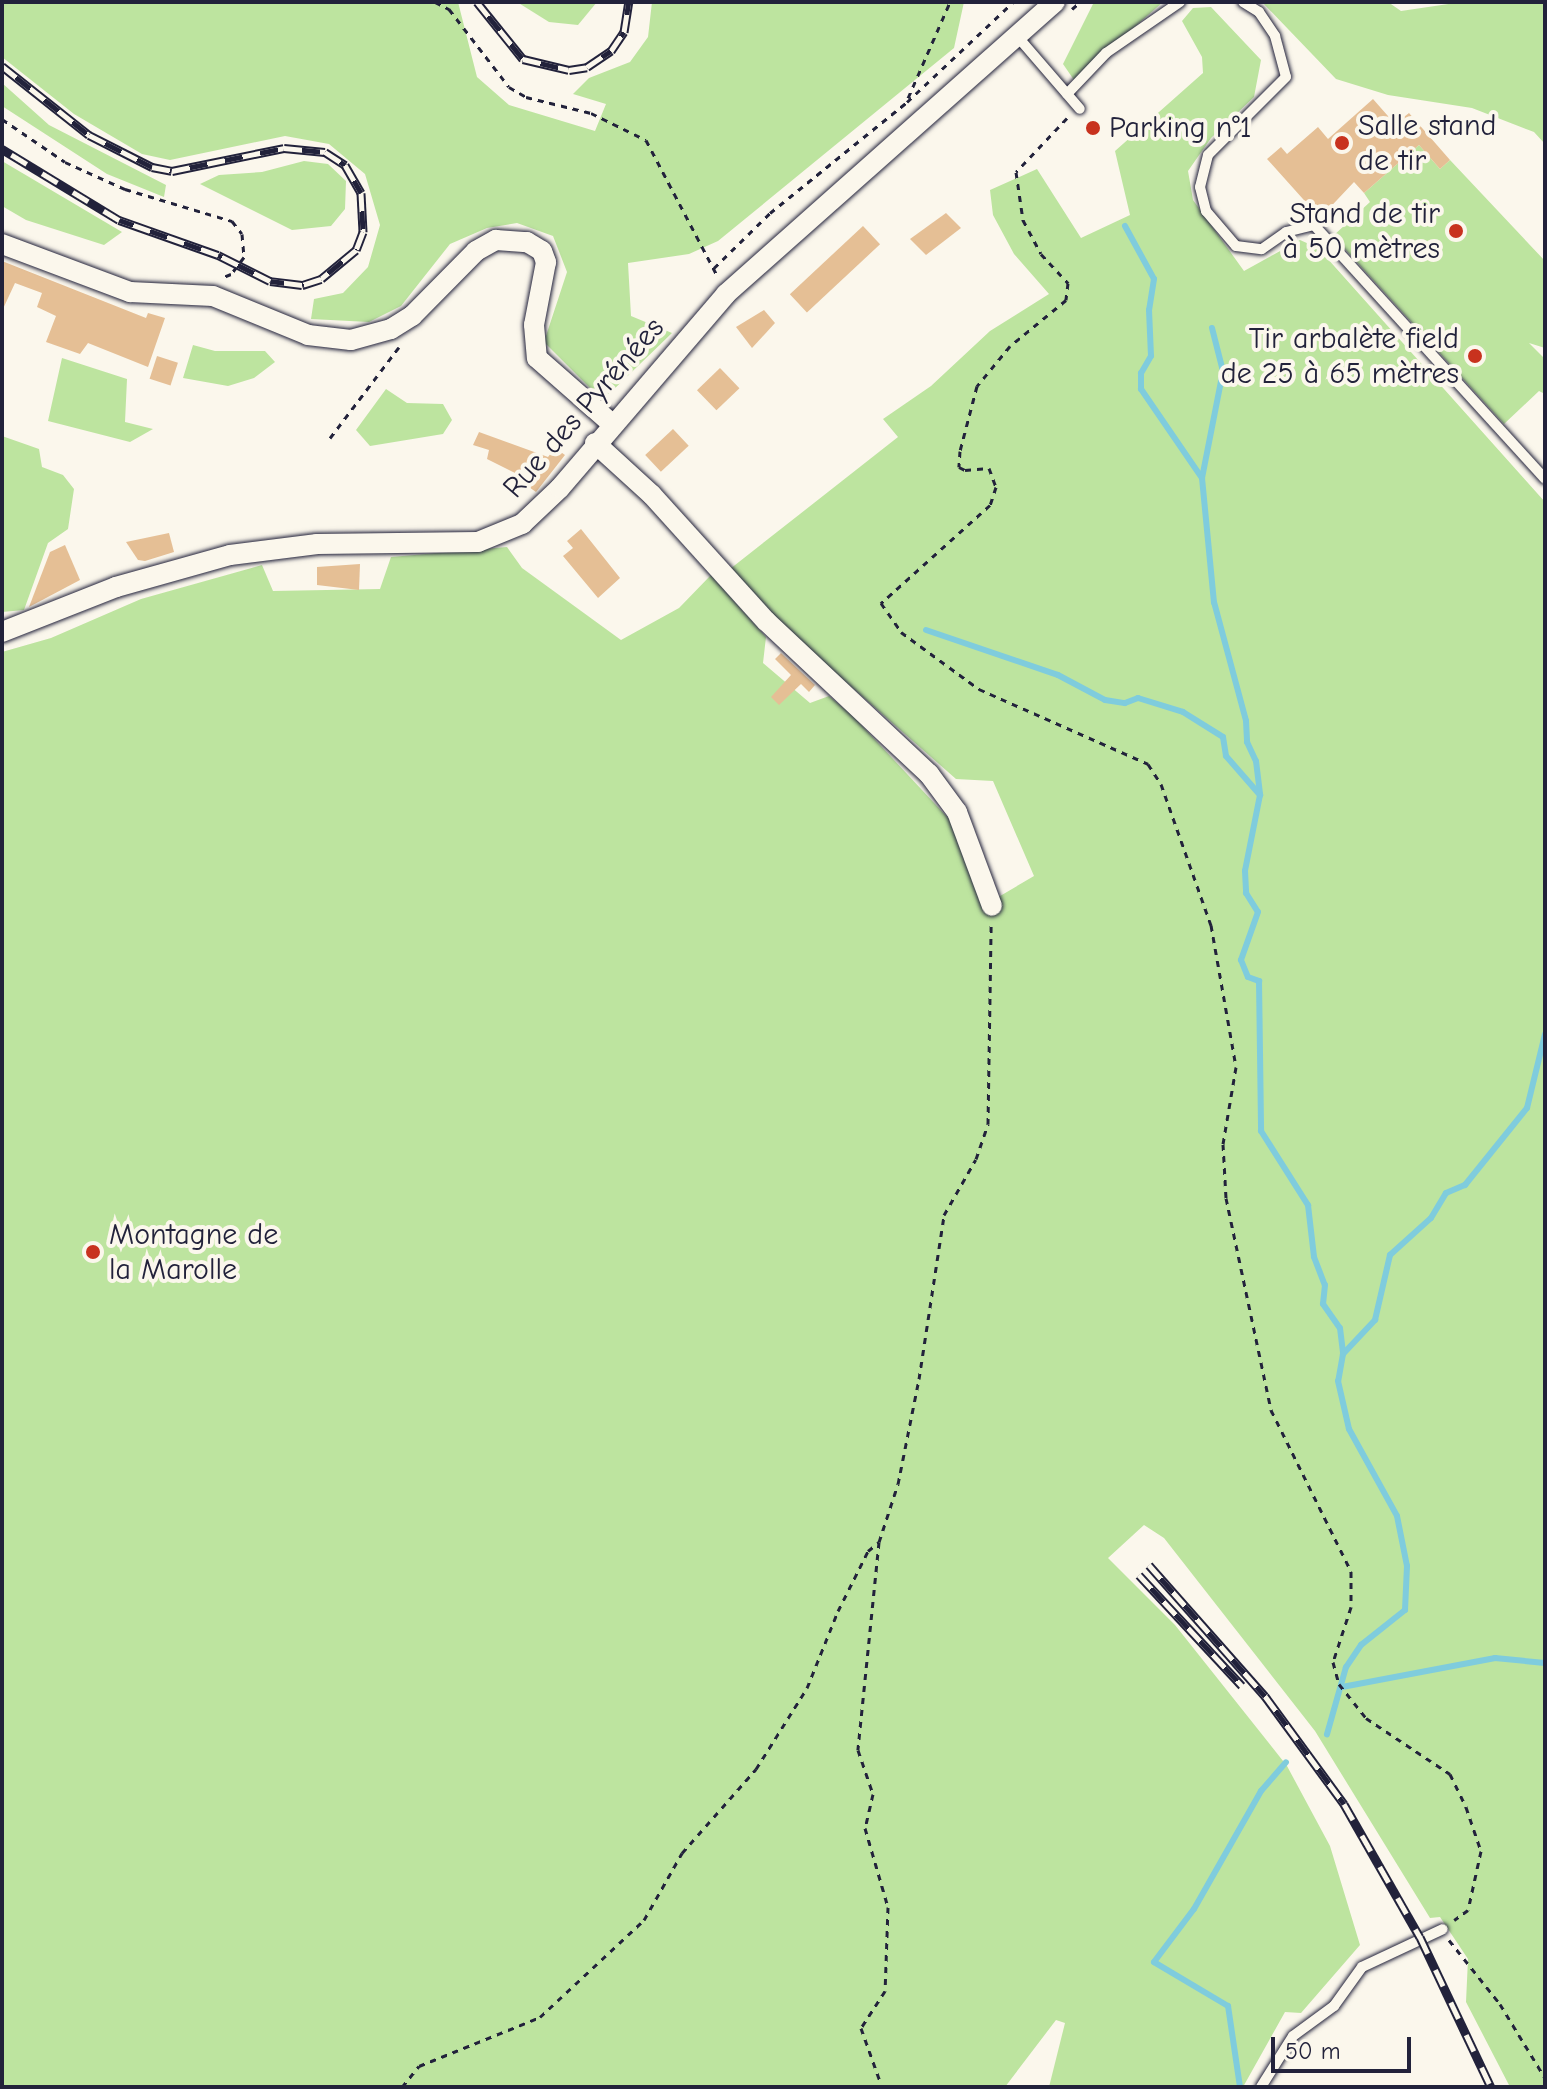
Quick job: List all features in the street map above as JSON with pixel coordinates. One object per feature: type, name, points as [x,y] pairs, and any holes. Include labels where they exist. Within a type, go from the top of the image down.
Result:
[{"type":"street","name":"Rue des Pyrénées","points":[[2,632],[33,624],[116,587],[230,555],[317,544],[478,542],[503,535],[537,513],[726,294],[1055,2]]},
{"type":"street","points":[[2,244],[130,292],[232,301],[326,339],[351,340],[391,329],[430,300],[476,251],[496,240],[527,242],[542,251],[547,273],[534,325],[537,358],[612,424]]},
{"type":"street","points":[[595,443],[652,495],[766,621],[929,774],[957,812],[992,906]]},
{"type":"lane","points":[[1067,94],[1106,53],[1180,2]]},
{"type":"lane","points":[[1243,2],[1259,12],[1275,36],[1286,77],[1208,155],[1200,187],[1206,211],[1236,246],[1262,249],[1286,232],[1314,225],[1545,479]]},
{"type":"lane","points":[[1017,36],[1080,109]]},
{"type":"lane","points":[[1261,2087],[1293,2036],[1334,2006],[1362,1967],[1443,1929]]},
{"type":"path","points":[[435,2],[449,9],[509,87],[526,97],[591,113],[646,140],[726,294]]},
{"type":"path","points":[[907,102],[950,2]]},
{"type":"path","points":[[714,268],[770,213],[907,102],[1013,2]]},
{"type":"path","points":[[1080,109],[1059,123],[1016,172],[1023,220],[1041,254],[1068,283],[1066,300],[1010,346],[977,386],[959,467],[989,468],[996,487],[990,505],[881,603],[901,632],[979,689],[1148,764],[1161,784],[1211,925],[1236,1067],[1223,1144],[1226,1198],[1271,1410],[1351,1571],[1351,1607],[1333,1662],[1339,1684],[1366,1718],[1450,1774],[1481,1851],[1468,1910],[1443,1929],[1464,1964],[1500,2004],[1545,2078]]},
{"type":"path","points":[[2,119],[65,162],[125,189],[232,221],[242,234],[244,257],[231,274],[217,280],[201,296]]},
{"type":"path","points":[[330,438],[393,361],[400,348],[391,329]]},
{"type":"path","points":[[882,2087],[861,2028],[885,1991],[888,1907],[865,1828],[873,1794],[858,1750],[879,1542],[898,1484],[919,1379],[944,1215],[976,1159],[988,1124],[992,906]]},
{"type":"path","points":[[402,2087],[419,2066],[540,2017],[644,1920],[682,1853],[756,1769],[807,1688],[868,1551],[879,1542]]},
{"type":"green space","points":[[2,2],[458,2],[477,77],[509,105],[595,131],[606,104],[573,94],[589,78],[630,62],[648,37],[652,2],[964,2],[954,48],[718,241],[689,254],[628,263],[631,316],[672,333],[609,394],[595,393],[544,342],[567,272],[553,236],[517,223],[487,228],[450,244],[401,306],[369,322],[311,319],[314,299],[343,293],[368,267],[380,225],[365,174],[329,144],[285,136],[170,160],[142,154],[74,114],[2,57]]},
{"type":"green space","points":[[517,2],[597,2],[578,25],[549,22]]},
{"type":"green space","points":[[1094,2],[1163,2],[1074,80],[1063,64]]},
{"type":"green space","points":[[1262,2],[1388,2],[1401,11],[1462,2],[1545,2],[1545,144],[1534,132],[1472,108],[1388,95],[1336,79]]},
{"type":"green space","points":[[1211,7],[1261,60],[1254,97],[1211,138],[1188,171],[1193,200],[1244,271],[1300,240],[1318,248],[1545,502],[1545,2087],[1510,2087],[1466,2002],[1468,1959],[1440,1917],[1430,1918],[1315,1731],[1164,1538],[1144,1525],[1108,1558],[1175,1625],[1287,1766],[1330,1846],[1360,1945],[1301,2013],[1285,2012],[1243,2087],[1049,2087],[1065,2023],[1056,2020],[1005,2087],[2,2087],[2,652],[51,638],[141,599],[262,565],[273,591],[380,589],[391,557],[507,547],[522,568],[621,640],[679,608],[711,575],[766,637],[763,663],[810,703],[829,696],[852,715],[950,820],[983,906],[1034,876],[993,781],[956,779],[772,617],[730,569],[898,437],[883,419],[931,386],[990,331],[1049,294],[1014,254],[993,215],[990,190],[1037,169],[1081,238],[1130,215],[1115,151],[1203,73],[1202,57],[1182,21],[1193,8]]},
{"type":"green space","points":[[2,83],[49,125],[166,185],[164,197],[107,174],[2,106]]},
{"type":"green space","points":[[1419,145],[1440,169],[1450,160],[1545,261],[1545,348],[1529,343],[1545,359],[1545,394],[1539,391],[1504,424],[1333,236],[1370,202],[1364,193]]},
{"type":"green space","points":[[2,161],[122,232],[104,245],[26,220],[2,206]]},
{"type":"green space","points":[[304,161],[328,164],[346,181],[345,209],[331,226],[292,230],[200,184],[219,175],[262,172]]},
{"type":"green space","points":[[193,345],[215,351],[265,351],[275,362],[254,378],[228,386],[183,378]]},
{"type":"green space","points":[[62,358],[127,379],[125,422],[153,429],[130,442],[48,421]]},
{"type":"green space","points":[[386,389],[407,403],[443,404],[452,420],[443,434],[370,446],[356,430]]},
{"type":"green space","points":[[2,436],[39,449],[42,467],[63,475],[74,489],[68,529],[48,543],[24,610],[2,612]]},
{"type":"building","points":[[1373,99],[1395,124],[1409,113],[1450,160],[1440,169],[1419,145],[1364,193],[1354,182],[1320,218],[1267,159],[1281,147],[1287,154],[1318,127],[1328,139]]},
{"type":"building","points":[[946,213],[961,228],[926,255],[910,239]]},
{"type":"building","points":[[863,226],[880,244],[807,312],[790,294]]},
{"type":"building","points":[[2,261],[146,318],[148,313],[165,318],[148,367],[88,343],[80,354],[46,342],[56,316],[37,307],[42,293],[15,283],[2,311]]},
{"type":"building","points":[[764,310],[775,323],[752,348],[736,327]]},
{"type":"building","points":[[157,356],[178,363],[171,386],[150,379]]},
{"type":"building","points":[[720,368],[739,388],[716,410],[697,390]]},
{"type":"building","points":[[673,429],[689,446],[661,472],[645,455]]},
{"type":"building","points":[[479,432],[548,457],[555,448],[565,455],[536,492],[526,485],[529,480],[487,459],[489,450],[473,445]]},
{"type":"building","points":[[581,529],[620,578],[598,598],[563,556],[573,548],[567,541]]},
{"type":"building","points":[[169,533],[174,552],[145,561],[138,560],[126,542]]},
{"type":"building","points":[[65,545],[80,580],[29,607],[50,552]]},
{"type":"building","points":[[360,564],[359,590],[317,585],[317,567]]},
{"type":"building","points":[[781,653],[815,685],[809,692],[801,684],[779,705],[771,697],[791,675],[775,659]]},
{"type":"waterway","points":[[1125,226],[1154,279],[1149,310],[1151,356],[1141,373],[1141,389],[1202,478]]},
{"type":"waterway","points":[[1212,328],[1223,371],[1202,478],[1214,602],[1246,721],[1247,742],[1256,761],[1260,795],[1245,871],[1246,893],[1258,912],[1241,960],[1248,977],[1259,981],[1261,1131],[1308,1205],[1314,1257],[1325,1285],[1323,1304],[1340,1328],[1343,1354],[1338,1381],[1349,1429],[1397,1516],[1407,1566],[1405,1610],[1361,1645],[1346,1667],[1327,1734]]},
{"type":"waterway","points":[[926,630],[1058,675],[1105,700],[1125,703],[1138,698],[1183,712],[1223,737],[1226,756],[1260,795]]},
{"type":"waterway","points":[[1343,1354],[1375,1320],[1390,1255],[1431,1218],[1446,1193],[1465,1185],[1527,1108],[1545,1034]]},
{"type":"waterway","points":[[1342,1687],[1495,1658],[1545,1663]]},
{"type":"waterway","points":[[1240,2087],[1228,2006],[1154,1962],[1194,1909],[1261,1791],[1286,1762]]},
{"type":"railway","points":[[477,2],[523,59],[569,70],[587,67],[611,51],[624,32],[629,2]]},
{"type":"railway","points":[[2,66],[89,135],[152,167],[172,171],[284,148],[325,152],[345,165],[361,193],[363,232],[356,250],[321,279],[302,285],[270,281],[218,255],[119,220],[2,149]]},
{"type":"railway","points":[[1149,1565],[1265,1696],[1344,1804],[1420,1937],[1491,2087]]},
{"type":"railway","points":[[1139,1575],[1242,1686]]},
{"type":"place","name":"Parking n°1","points":[[1093,128]]},
{"type":"place","name":"Salle stand de tir","points":[[1342,143]]},
{"type":"place","name":"Stand de tir à 50 mètres","points":[[1456,231]]},
{"type":"place","name":"Tir arbalète field de 25 à 65 mètres","points":[[1475,356]]},
{"type":"place","name":"Montagne de la Marolle","points":[[93,1252]]}]
